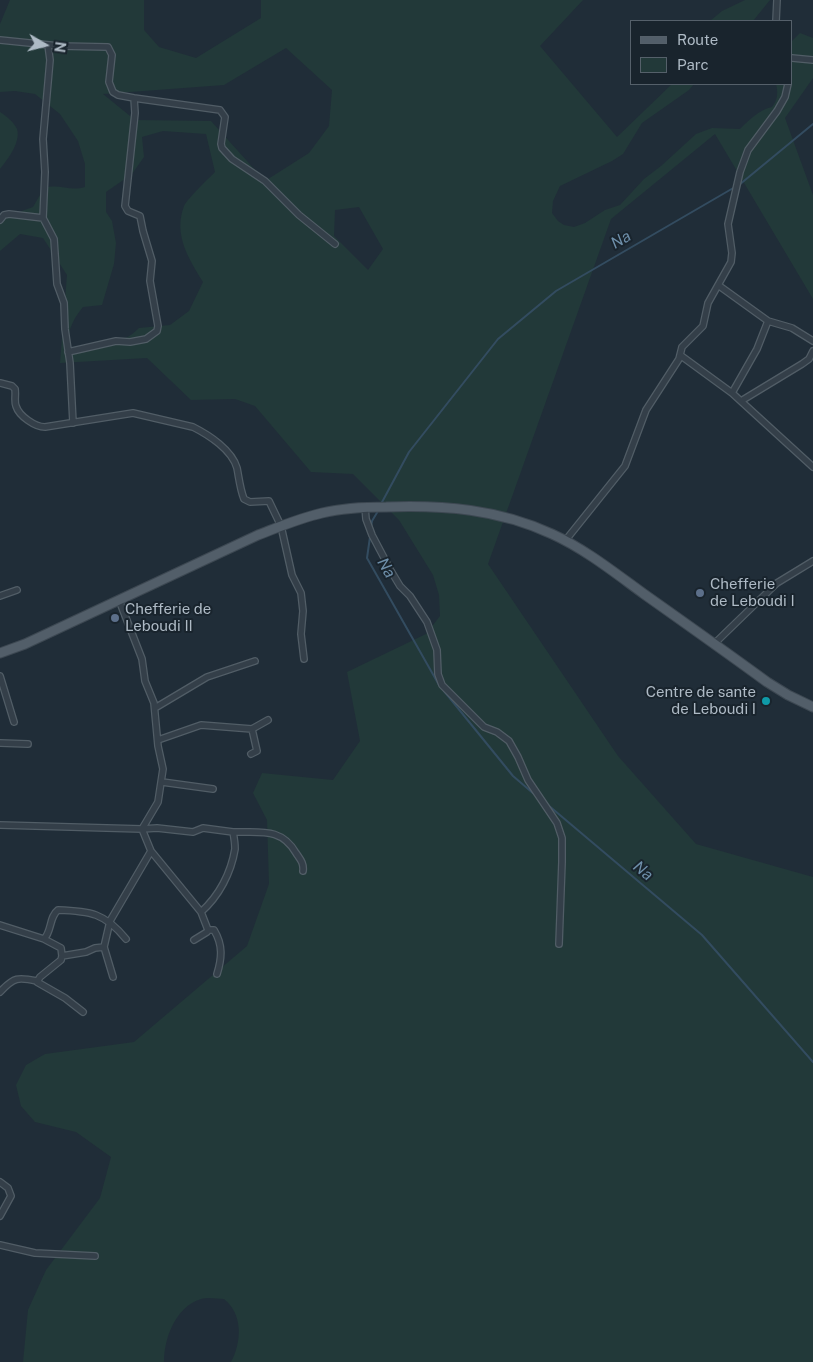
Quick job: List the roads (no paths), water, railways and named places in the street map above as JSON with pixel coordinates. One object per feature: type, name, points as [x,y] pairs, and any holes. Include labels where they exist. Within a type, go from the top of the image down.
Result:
[{"type":"main road","points":[[0,653],[25,644],[281,526],[323,513],[365,507],[411,506],[486,512],[536,527],[565,540],[601,563],[767,682],[813,707]]},
{"type":"street","points":[[776,20],[777,0]]},
{"type":"street","points":[[0,40],[48,45],[108,47],[112,55],[110,87],[118,95],[220,110],[225,117],[222,148],[232,159],[265,181],[299,215],[335,244]]},
{"type":"street","points":[[48,45],[50,60],[43,139],[43,218],[54,239],[57,284],[64,303],[73,423]]},
{"type":"street","points":[[793,58],[813,60]]},
{"type":"street","points":[[565,540],[625,466],[646,410],[679,359],[682,347],[701,329],[708,303],[731,262],[732,253],[728,224],[730,209],[744,160],[748,150],[785,97],[788,85]]},
{"type":"street","points":[[68,352],[116,341],[130,342],[146,339],[157,331],[158,326],[150,280],[152,261],[140,216],[128,211],[125,206],[135,113],[134,98]]},
{"type":"street","points":[[0,220],[4,215],[9,214],[43,218]]},
{"type":"street","points":[[718,285],[768,321],[792,328],[813,341]]},
{"type":"street","points":[[732,393],[757,349],[768,321]]},
{"type":"street","points":[[741,401],[802,364],[813,351]]},
{"type":"street","points":[[680,355],[732,393],[813,467]]},
{"type":"street","points":[[0,383],[12,386],[15,389],[15,404],[18,410],[37,426],[45,427],[133,413],[193,427],[202,431],[225,450],[233,459],[244,499],[250,502],[269,501],[281,526],[292,575],[301,593],[303,611],[301,634],[304,659]]},
{"type":"street","points":[[807,462],[813,458]]},
{"type":"street","points":[[365,507],[366,519],[372,534],[391,571],[427,622],[437,650],[438,674],[445,690],[484,727],[497,732],[509,742],[516,751],[528,780],[557,823],[562,838],[559,944]]},
{"type":"street","points":[[714,644],[777,583],[813,561]]},
{"type":"street","points":[[0,596],[17,590]]},
{"type":"street","points":[[119,600],[142,659],[145,680],[155,708],[163,769],[157,806],[142,829]]},
{"type":"street","points":[[155,708],[207,677],[255,661]]},
{"type":"street","points":[[0,676],[14,722]]},
{"type":"street","points":[[158,740],[201,725],[252,729],[268,720]]},
{"type":"street","points":[[250,754],[257,751],[252,729]]},
{"type":"street","points":[[0,743],[28,744]]},
{"type":"street","points":[[162,782],[214,789]]},
{"type":"street","points":[[0,825],[156,828],[193,832],[202,828],[276,834],[291,844],[304,865],[303,871]]},
{"type":"street","points":[[142,829],[152,851],[202,912],[208,930]]},
{"type":"street","points":[[202,912],[212,902],[224,882],[235,848],[233,832]]},
{"type":"street","points":[[114,977],[104,948],[110,921],[152,851]]},
{"type":"street","points":[[44,939],[49,930],[53,914],[58,910],[97,914],[110,921],[126,939]]},
{"type":"street","points":[[0,925],[44,939],[61,948],[62,956],[60,960],[37,981]]},
{"type":"street","points":[[194,940],[208,930],[214,930],[220,939],[222,959],[217,974]]},
{"type":"street","points":[[62,956],[86,952],[95,948],[104,948]]},
{"type":"street","points":[[0,992],[7,984],[20,978],[37,981],[70,1001],[83,1012]]},
{"type":"street","points":[[0,1182],[8,1188],[11,1196],[0,1216]]},
{"type":"street","points":[[0,1245],[35,1253],[95,1256]]},
{"type":"waterway","name":"Na","points":[[739,185],[813,124]]},
{"type":"waterway","name":"Na","points":[[381,504],[409,452],[498,339],[556,291],[735,187]]},
{"type":"waterway","name":"Na","points":[[371,527],[378,511]]},
{"type":"waterway","name":"Na","points":[[370,537],[367,558],[439,685]]},
{"type":"waterway","name":"Na","points":[[444,691],[513,776],[534,794]]},
{"type":"waterway","name":"Na","points":[[548,805],[702,935],[813,1062]]},
{"type":"place","name":"Chefferie de Leboudi I","points":[[700,593]]},
{"type":"place","name":"Chefferie de Leboudi II","points":[[115,618]]},
{"type":"place","name":"Centre de sante de Leboudi I","points":[[766,701]]}]
